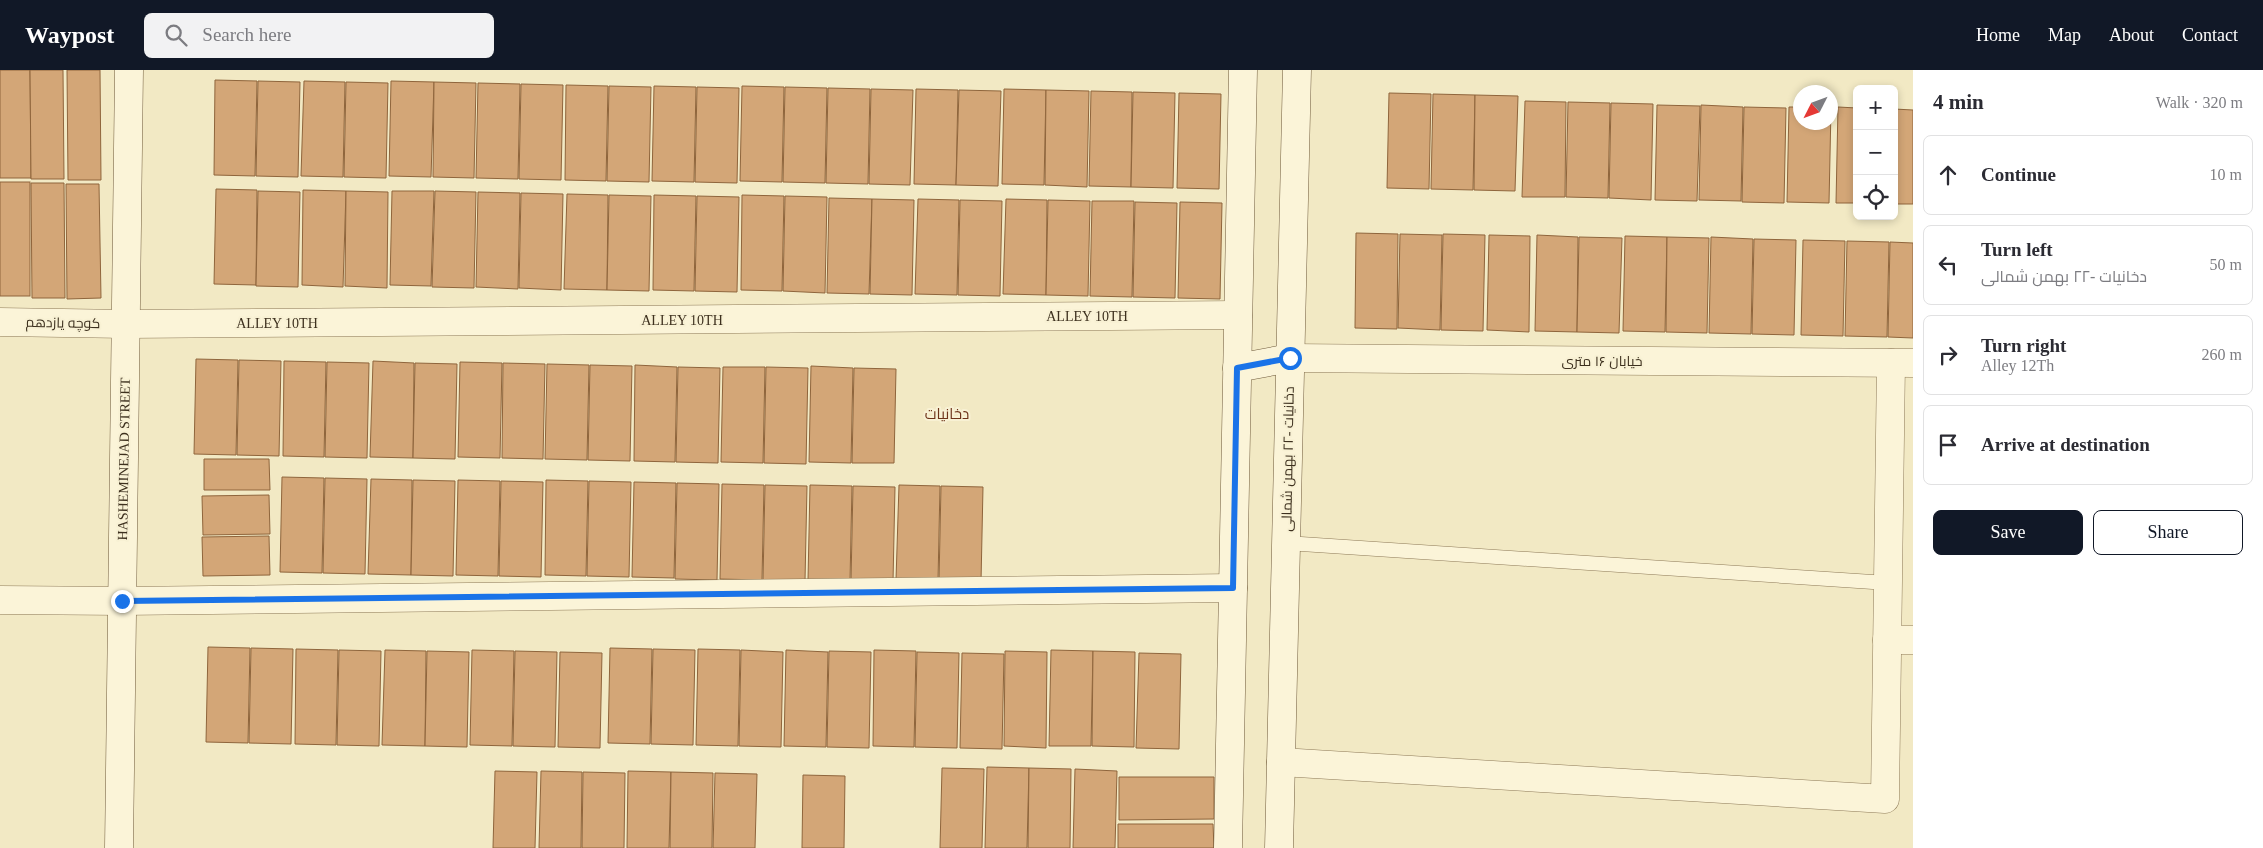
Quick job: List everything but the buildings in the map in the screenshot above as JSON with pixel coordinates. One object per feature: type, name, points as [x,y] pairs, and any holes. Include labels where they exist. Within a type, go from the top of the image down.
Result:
[{"type":"street","name":"HASHEMINEJAD STREET","points":[[119,848],[129,70]]},
{"type":"street","points":[[1228,848],[1243,70]]},
{"type":"street","name":"دخانیات -۲۲ بهمن شمالی","points":[[1279,848],[1297,70]]},
{"type":"street","name":"ALLEY 10TH","points":[[126,324],[1238,315]]},
{"type":"street","name":"کوچه یازدهم","points":[[0,322],[126,324]]},
{"type":"street","name":"خیابان ۱۶ متری","points":[[1237,368],[1290,358],[1902,363]]},
{"type":"street","points":[[1281,762],[1885,799],[1900,640],[1888,583],[1902,363]]},
{"type":"street","points":[[0,600],[122,601],[1233,588]]},
{"type":"lane","points":[[1286,542],[1888,583]]},
{"type":"district","name":"دخانیات","points":[[947,414]]},
{"type":"route","points":[[122,601],[1233,588],[1237,368],[1290,358]]}]
